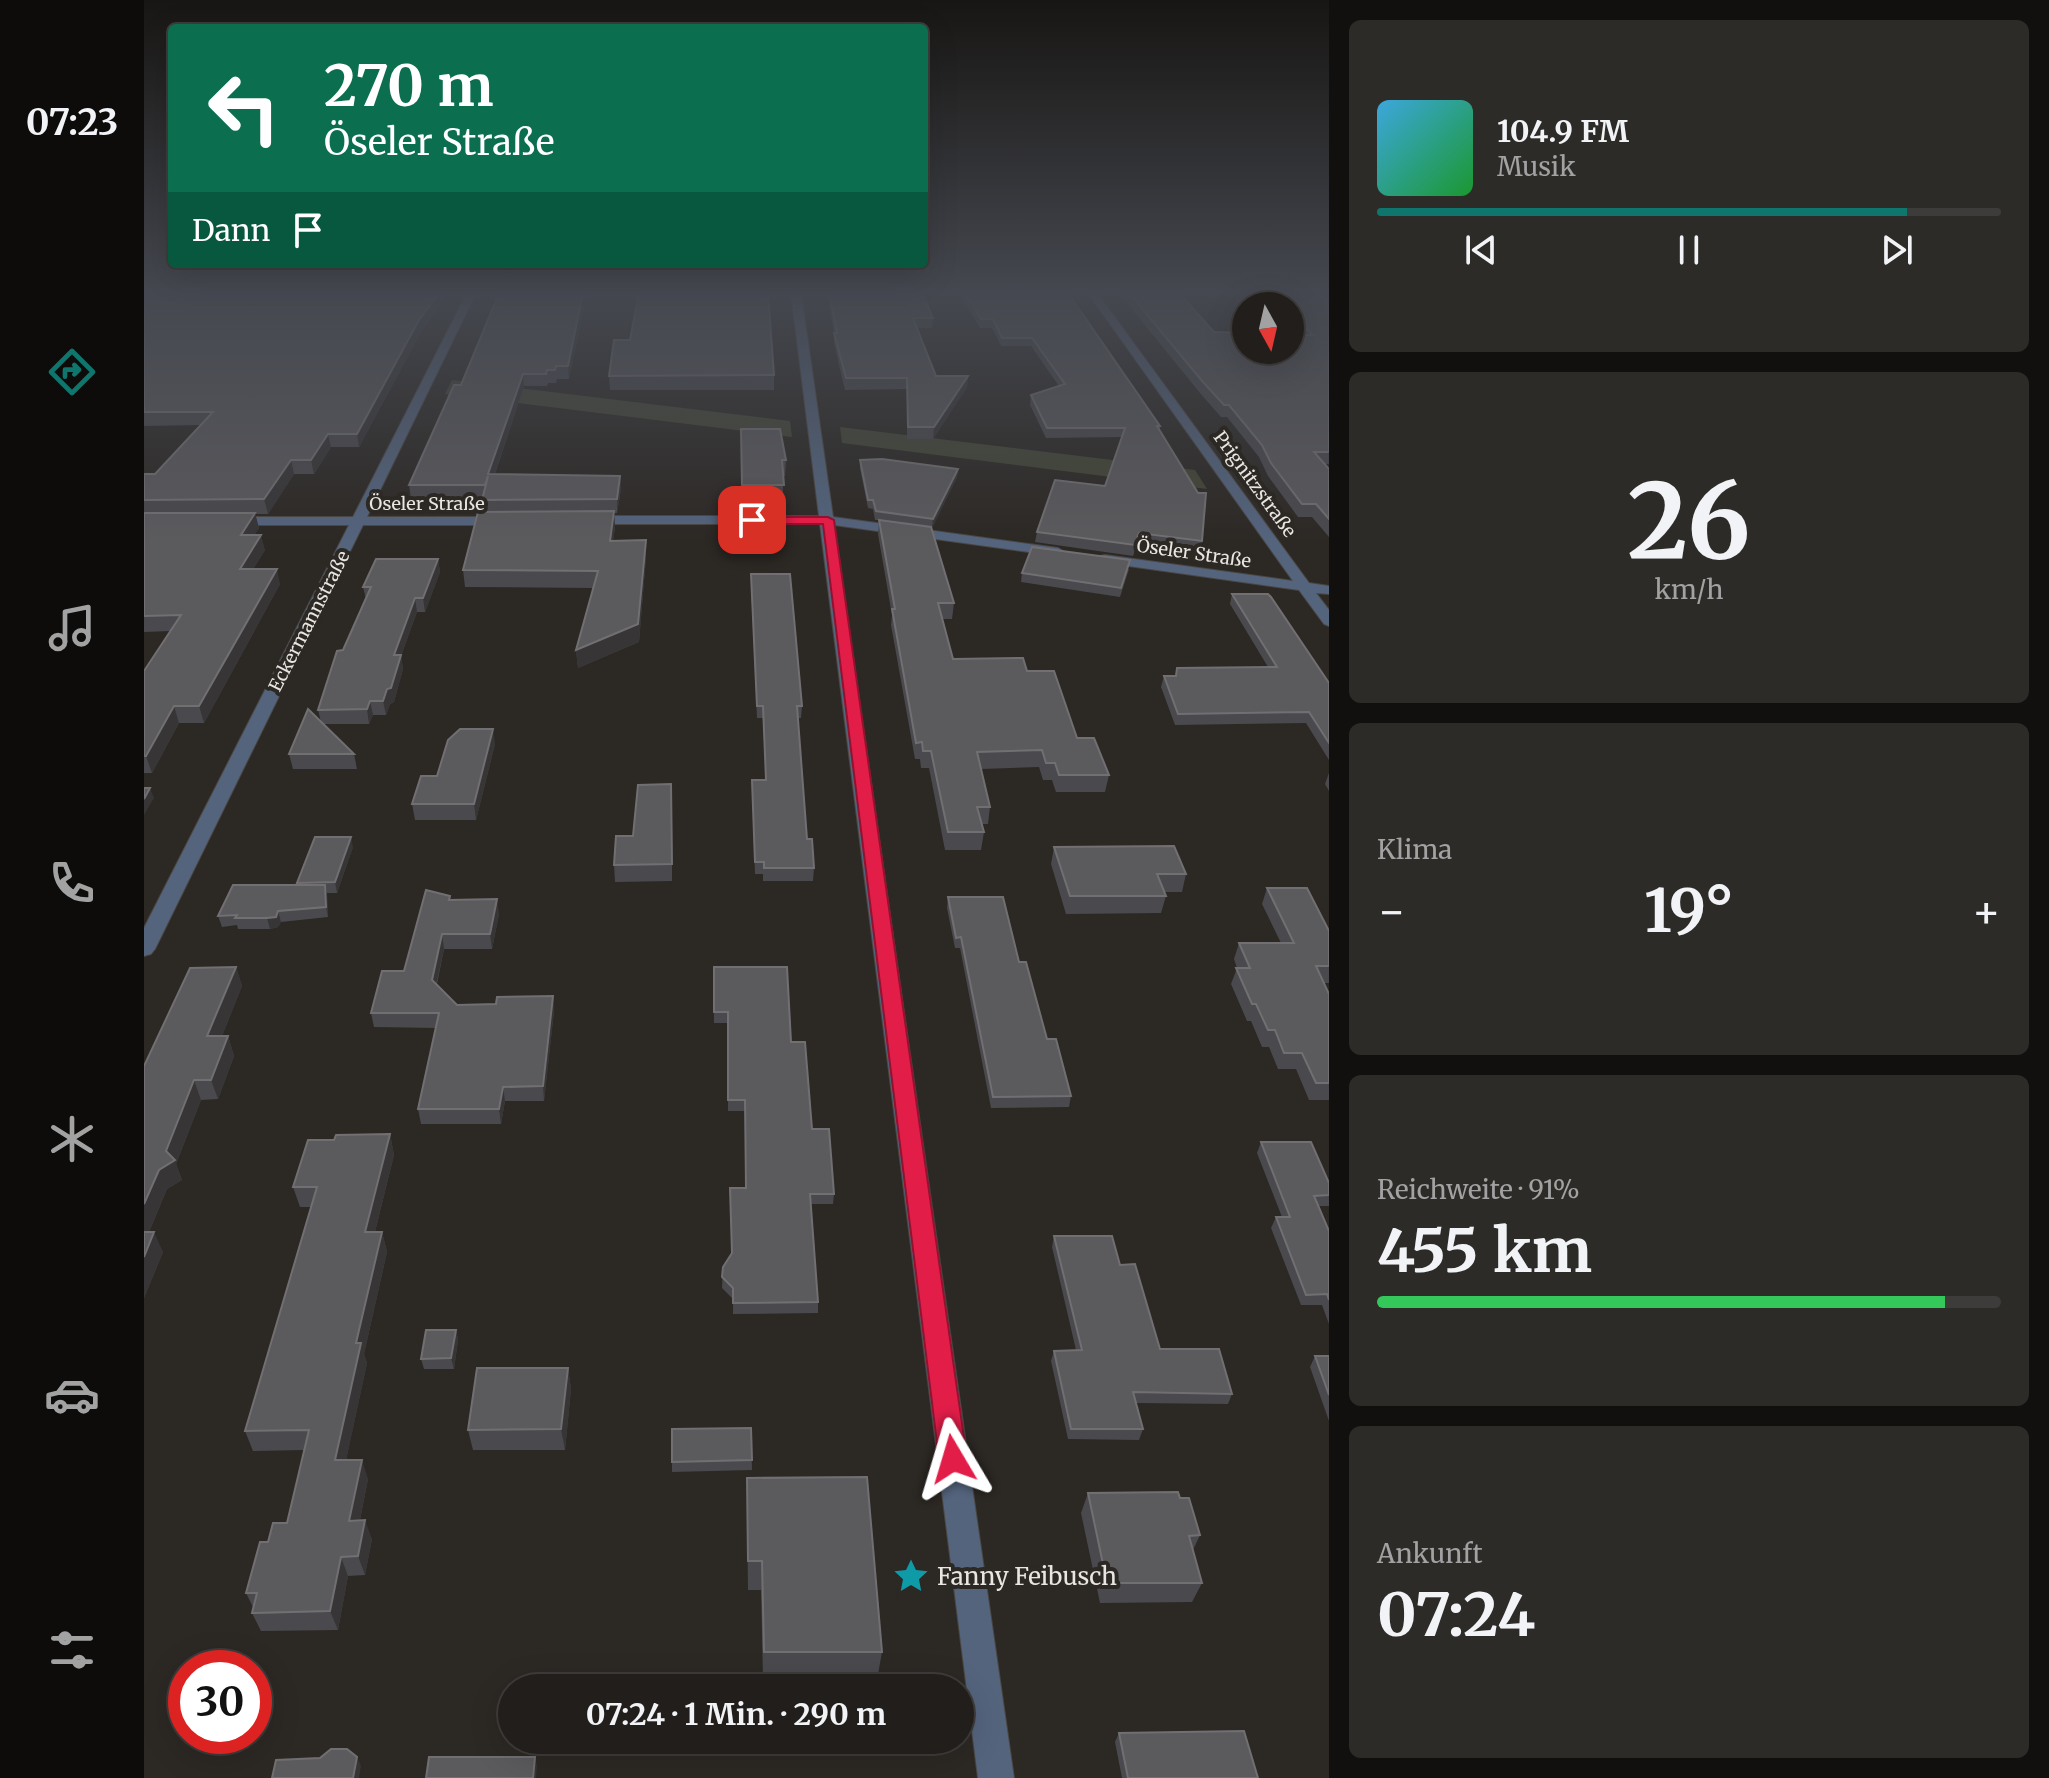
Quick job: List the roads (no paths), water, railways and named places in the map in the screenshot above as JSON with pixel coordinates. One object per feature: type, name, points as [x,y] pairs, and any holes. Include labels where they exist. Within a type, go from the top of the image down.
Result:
[{"type":"street","name":"Eckermannstraße","points":[[144,949],[431,376]]},
{"type":"street","points":[[808,376],[996,1778]]},
{"type":"street","name":"Prignitzstraße","points":[[1152,376],[1329,621]]},
{"type":"street","name":"Öseler Straße","points":[[570,521],[828,520],[1329,590]]},
{"type":"street","name":"Öseler Straße","points":[[217,521],[521,521]]},
{"type":"place","name":"Fanny Feibusch","points":[[911,1576]]}]
